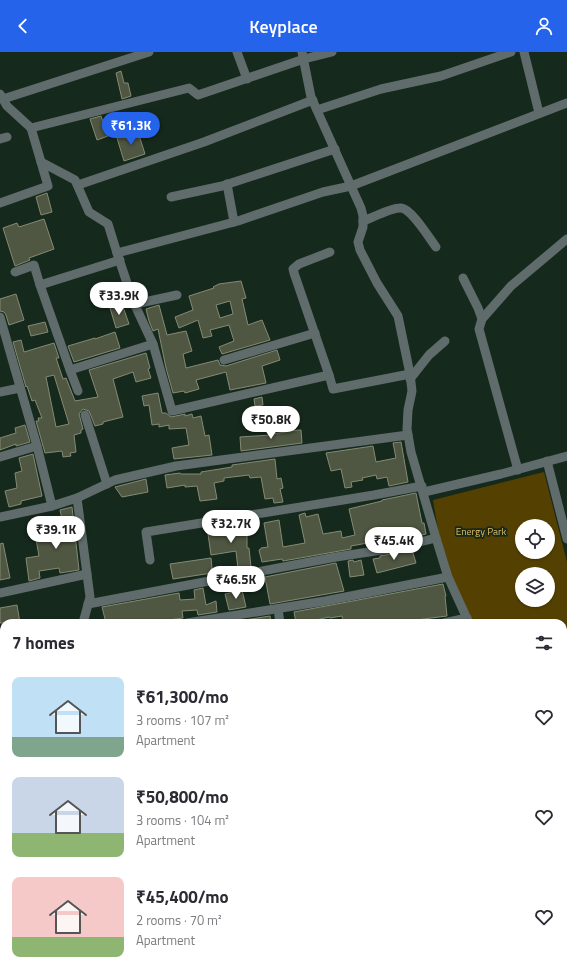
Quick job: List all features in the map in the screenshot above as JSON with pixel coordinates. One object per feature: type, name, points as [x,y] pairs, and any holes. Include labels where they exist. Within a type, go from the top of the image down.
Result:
[{"type":"street","points":[[0,203],[48,186],[31,128],[7,106],[1,97],[149,52]]},
{"type":"street","points":[[237,52],[247,78]]},
{"type":"street","points":[[31,128],[190,88],[198,95],[303,56],[332,52]]},
{"type":"street","points":[[317,110],[381,89],[441,76],[510,52]]},
{"type":"street","points":[[524,52],[540,113]]},
{"type":"street","points":[[303,56],[313,100],[361,208],[363,227],[359,237],[359,246],[377,283],[398,316],[412,391],[408,410],[407,429],[411,452],[448,577],[468,619]]},
{"type":"street","points":[[78,186],[204,142],[313,100]]},
{"type":"street","points":[[40,286],[118,256],[234,222],[323,192],[351,186],[567,103]]},
{"type":"street","points":[[171,198],[227,184],[335,149]]},
{"type":"street","points":[[41,162],[75,180],[89,212],[108,224],[134,304],[153,344],[172,411],[330,375]]},
{"type":"street","points":[[227,184],[234,222]]},
{"type":"street","points":[[363,221],[395,208],[405,209],[423,229],[436,247]]},
{"type":"street","points":[[518,470],[479,329],[482,319],[511,286],[567,239]]},
{"type":"street","points":[[330,252],[299,264],[293,269],[330,375],[333,389],[410,376],[429,355],[445,341]]},
{"type":"street","points":[[15,272],[34,265],[40,286],[78,391]]},
{"type":"street","points":[[463,278],[482,319]]},
{"type":"street","points":[[134,304],[177,295]]},
{"type":"street","points":[[0,317],[37,446],[52,506]]},
{"type":"street","points":[[224,360],[315,333]]},
{"type":"street","points":[[70,370],[153,344]]},
{"type":"street","points":[[0,392],[20,388]]},
{"type":"street","points":[[85,415],[107,484]]},
{"type":"street","points":[[0,517],[52,506],[77,498],[115,480],[176,466],[408,435]]},
{"type":"street","points":[[0,457],[37,446]]},
{"type":"street","points":[[150,560],[146,532],[374,495],[423,489],[518,470],[567,456]]},
{"type":"street","points":[[547,461],[567,539]]},
{"type":"street","points":[[77,498],[90,597],[84,619]]},
{"type":"street","points":[[88,604],[336,557],[395,548],[436,538]]},
{"type":"street","points":[[0,593],[87,574]]},
{"type":"street","points":[[213,619],[325,601],[448,577]]},
{"type":"street","points":[[278,609],[279,619]]},
{"type":"green space","name":"Energy Park","points":[[544,472],[567,562],[567,619],[471,619],[453,580],[438,530],[433,500]]},
{"type":"building","points":[[121,71],[124,83],[128,83],[131,96],[122,99],[116,73]]},
{"type":"building","points":[[101,116],[108,136],[97,140],[90,119]]},
{"type":"building","points":[[138,132],[145,154],[124,161],[117,138]]},
{"type":"building","points":[[47,193],[52,212],[41,215],[36,197]]},
{"type":"building","points":[[44,219],[54,249],[29,258],[30,260],[15,266],[3,228],[17,223],[19,227]]},
{"type":"building","points":[[241,281],[246,298],[242,299],[248,325],[262,320],[270,340],[222,354],[219,347],[234,341],[229,325],[210,330],[212,336],[203,338],[198,320],[179,328],[175,317],[193,310],[189,296],[214,288],[213,287],[219,284]],"holes":[[[230,301],[233,314],[220,318],[216,305]]]},
{"type":"building","points":[[16,294],[24,320],[9,325],[6,315],[4,312],[0,311],[0,299]]},
{"type":"building","points":[[122,304],[129,324],[116,328],[110,308]]},
{"type":"building","points":[[159,305],[167,335],[186,331],[192,351],[183,354],[186,368],[218,360],[220,365],[226,366],[277,350],[280,360],[262,366],[266,383],[230,390],[226,372],[196,380],[199,389],[185,393],[184,391],[173,393],[158,329],[153,331],[146,309]]},
{"type":"building","points":[[45,322],[48,332],[31,336],[28,326]]},
{"type":"building","points":[[115,332],[120,348],[74,362],[68,346]]},
{"type":"building","points":[[21,340],[24,352],[54,343],[59,358],[56,358],[63,379],[66,378],[75,401],[98,397],[89,370],[146,353],[151,378],[136,382],[133,372],[113,379],[123,417],[103,422],[103,424],[95,426],[89,411],[83,409],[79,414],[83,429],[81,430],[81,433],[74,435],[76,452],[70,453],[71,456],[63,457],[62,451],[45,453],[36,421],[39,421],[38,418],[42,418],[35,400],[32,401],[27,386],[26,387],[13,342]],"holes":[[[54,375],[69,424],[56,427],[46,377]]]},
{"type":"building","points":[[158,393],[162,413],[166,413],[171,417],[185,414],[185,416],[192,414],[193,418],[201,416],[205,436],[209,435],[212,455],[174,459],[172,448],[189,445],[186,428],[169,429],[169,425],[159,427],[159,424],[152,425],[149,405],[144,406],[142,396]]},
{"type":"building","points":[[262,397],[263,405],[255,406],[254,399]]},
{"type":"building","points":[[25,425],[30,442],[16,446],[16,444],[0,450],[0,438],[16,433],[15,428]]},
{"type":"building","points":[[301,430],[302,443],[241,451],[240,437],[271,435],[286,431]]},
{"type":"building","points":[[401,442],[408,482],[389,486],[387,477],[377,479],[376,475],[362,478],[363,480],[351,482],[352,487],[345,488],[341,469],[331,471],[326,453],[373,446],[376,462],[396,458],[393,443]]},
{"type":"building","points":[[33,454],[42,496],[21,501],[21,504],[9,507],[5,491],[17,488],[15,473],[22,471],[19,458]]},
{"type":"building","points":[[275,459],[277,479],[281,478],[283,488],[280,489],[283,502],[274,503],[273,498],[265,499],[261,477],[250,478],[249,475],[224,478],[224,481],[214,483],[217,499],[200,501],[197,486],[185,487],[185,485],[167,488],[165,475],[180,473],[201,474],[201,472],[232,467],[232,465]]},
{"type":"building","points":[[146,479],[148,492],[122,497],[115,487]]},
{"type":"building","points":[[416,493],[422,523],[424,523],[426,534],[394,542],[385,543],[384,540],[351,546],[351,549],[283,561],[282,559],[262,562],[259,550],[261,548],[268,547],[264,523],[279,520],[283,547],[305,543],[299,515],[305,513],[306,517],[318,514],[323,534],[341,531],[342,538],[355,535],[349,509]]},
{"type":"building","points":[[72,507],[79,570],[60,573],[59,568],[39,571],[40,578],[29,581],[26,558],[39,556],[36,539],[55,536],[54,531],[64,529],[60,510]]},
{"type":"building","points":[[226,526],[227,528],[247,528],[247,548],[249,548],[251,567],[238,569],[236,551],[211,555],[208,534],[216,533],[215,527]]},
{"type":"building","points":[[3,543],[10,578],[0,580],[0,544]]},
{"type":"building","points":[[412,550],[416,563],[377,573],[373,559],[380,558],[380,556]]},
{"type":"building","points":[[211,558],[212,573],[173,579],[170,564]]},
{"type":"building","points":[[353,560],[354,562],[361,560],[364,575],[350,577],[348,561]]},
{"type":"building","points":[[336,563],[344,591],[270,604],[265,577]]},
{"type":"building","points":[[443,584],[446,596],[447,616],[424,619],[342,619],[342,616],[320,619],[295,619],[294,612]]},
{"type":"building","points":[[203,588],[206,605],[216,601],[217,612],[198,615],[197,610],[182,611],[183,618],[176,619],[105,619],[102,607],[179,593],[180,600],[195,599],[194,590]]},
{"type":"building","points":[[242,590],[246,607],[229,610],[225,594]]},
{"type":"building","points":[[17,605],[19,619],[0,619],[0,608]]},
{"type":"building","points":[[270,616],[270,619],[251,619]]}]
